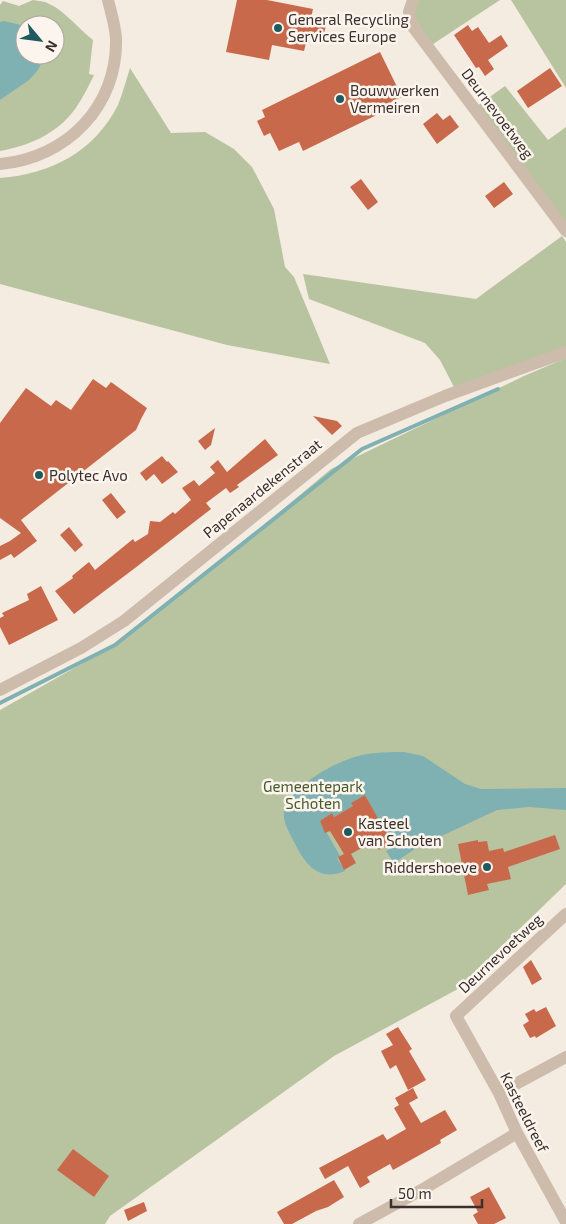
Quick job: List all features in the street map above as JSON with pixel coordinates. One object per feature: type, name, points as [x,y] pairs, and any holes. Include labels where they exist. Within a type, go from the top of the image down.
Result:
[{"type":"street","points":[[0,164],[14,163],[35,157],[57,146],[74,134],[89,119],[98,106],[111,78],[116,37],[108,0]]},
{"type":"street","name":"Deurnevoetweg","points":[[411,6],[413,26],[566,231]]},
{"type":"street","name":"Papenaardekenstraat","points":[[0,690],[81,648],[124,621],[356,433],[440,398],[566,352]]},
{"type":"street","name":"Deurnevoetweg","points":[[456,1016],[566,914]]},
{"type":"street","name":"Kasteeldreef","points":[[456,1016],[499,1094],[516,1133],[566,1222]]},
{"type":"street","points":[[499,1094],[566,1057]]},
{"type":"street","points":[[359,1224],[425,1188],[516,1133]]},
{"type":"green space","points":[[33,0],[43,2],[55,7],[65,15],[15,15],[15,65],[65,65],[65,15],[93,40],[89,74],[94,75],[75,109],[57,128],[30,143],[0,151],[0,5],[3,1],[19,6]]},
{"type":"green space","points":[[416,0],[500,0],[430,46],[412,12]]},
{"type":"green space","points":[[511,0],[566,0],[566,88]]},
{"type":"green space","points":[[130,68],[171,133],[205,132],[234,149],[252,167],[274,209],[285,267],[294,277],[330,364],[227,345],[0,284],[0,178],[37,172],[69,158],[84,148],[97,136],[118,105]]},
{"type":"green space","points":[[505,86],[548,140],[566,127],[566,238],[477,106]]},
{"type":"green space","points":[[562,236],[566,242],[566,347],[454,387],[440,360],[425,343],[309,299],[303,274],[476,299]]},
{"type":"green space","name":"Gemeentepark Schoten","points":[[566,358],[566,884],[456,990],[334,1056],[110,1216],[105,1224],[0,1224],[0,710],[115,645],[203,576],[331,469],[524,376]]},
{"type":"water","points":[[0,22],[15,24],[15,65],[40,65],[29,80],[0,100]]},
{"type":"water","points":[[383,752],[404,752],[423,756],[465,784],[481,789],[566,788],[566,810],[529,807],[497,810],[418,847],[394,863],[386,851],[391,848],[390,845],[392,843],[365,795],[352,803],[353,806],[334,817],[332,813],[320,821],[340,856],[337,858],[345,871],[327,874],[313,868],[302,856],[293,840],[284,816],[285,808],[297,790],[318,774],[352,758]]},
{"type":"building","name":"General Recycling Services Europe","points":[[237,0],[267,0],[313,9],[311,18],[327,21],[323,38],[308,35],[304,51],[272,45],[269,60],[226,52]]},
{"type":"building","points":[[468,25],[472,31],[478,27],[489,43],[501,35],[508,46],[488,60],[494,69],[485,76],[479,67],[476,68],[454,35]]},
{"type":"building","name":"Bouwwerken Vermeiren","points":[[380,52],[402,97],[391,102],[393,107],[303,151],[299,142],[279,151],[270,133],[264,136],[257,121],[265,117],[262,110]]},
{"type":"building","points":[[550,68],[562,86],[528,108],[517,91]]},
{"type":"building","points":[[437,113],[443,120],[450,115],[459,127],[437,144],[423,124]]},
{"type":"building","points":[[361,179],[378,202],[368,210],[350,187]]},
{"type":"building","points":[[504,182],[513,194],[494,208],[485,196]]},
{"type":"building","name":"Polytec Avo","points":[[93,379],[106,388],[111,382],[147,408],[136,430],[21,520],[37,541],[14,558],[11,554],[0,560],[0,546],[21,533],[0,518],[0,423],[26,388],[51,406],[56,400],[71,410]]},
{"type":"building","points":[[313,416],[337,421],[342,426],[332,435]]},
{"type":"building","points":[[215,428],[211,445],[205,450],[198,441]]},
{"type":"building","points":[[265,439],[278,455],[237,485],[239,487],[230,493],[226,488],[206,503],[211,509],[74,614],[55,591],[73,578],[72,576],[89,562],[95,570],[133,539],[135,542],[148,534],[150,521],[160,522],[173,512],[175,514],[191,500],[182,488],[194,480],[199,486],[215,473],[210,467],[218,460],[227,472]]},
{"type":"building","points":[[162,456],[178,472],[162,484],[154,474],[146,481],[140,473]]},
{"type":"building","points":[[111,493],[126,512],[117,519],[102,500]]},
{"type":"building","points":[[69,527],[83,545],[75,552],[60,535]]},
{"type":"building","points":[[41,586],[58,620],[9,645],[0,627],[0,618],[4,616],[2,613],[29,600],[27,594]]},
{"type":"building","name":"Kasteel van Schoten","points":[[365,795],[392,843],[379,850],[374,841],[351,854],[356,863],[344,870],[338,857],[344,854],[330,831],[325,833],[320,821],[332,813],[334,817],[353,806],[351,803]]},
{"type":"building","points":[[555,835],[560,849],[508,867],[511,879],[487,884],[489,890],[468,895],[458,844],[478,840],[478,842],[487,841],[489,851],[503,848],[504,852]]},
{"type":"building","points":[[531,960],[542,979],[532,985],[523,967]]},
{"type":"building","points":[[546,1007],[556,1026],[536,1038],[535,1036],[530,1038],[523,1025],[529,1021],[525,1014],[534,1009],[536,1012]]},
{"type":"building","points":[[398,1027],[412,1049],[409,1051],[426,1080],[408,1090],[396,1065],[390,1069],[381,1051],[393,1045],[386,1034]]},
{"type":"building","points":[[413,1088],[418,1098],[409,1103],[421,1123],[445,1110],[457,1130],[440,1140],[441,1143],[393,1170],[390,1164],[367,1177],[370,1182],[360,1188],[348,1166],[325,1179],[319,1168],[383,1134],[387,1140],[406,1129],[394,1108],[399,1105],[395,1098]]},
{"type":"building","points":[[73,1149],[109,1176],[94,1197],[57,1170]]},
{"type":"building","points":[[334,1180],[344,1197],[328,1207],[316,1211],[292,1224],[284,1224],[277,1212]]},
{"type":"building","points":[[489,1187],[506,1218],[494,1224],[478,1224],[473,1215],[478,1212],[470,1197]]},
{"type":"building","points":[[144,1202],[147,1211],[128,1221],[124,1210]]},
{"type":"waterway","points":[[0,703],[115,645],[362,449],[498,389]]},
{"type":"place","name":"General Recycling Services Europe","points":[[278,28]]},
{"type":"place","name":"Bouwwerken Vermeiren","points":[[340,99]]},
{"type":"place","name":"Polytec Avo","points":[[39,475]]},
{"type":"place","name":"Kasteel van Schoten","points":[[348,832]]},
{"type":"place","name":"Riddershoeve","points":[[487,867]]}]
